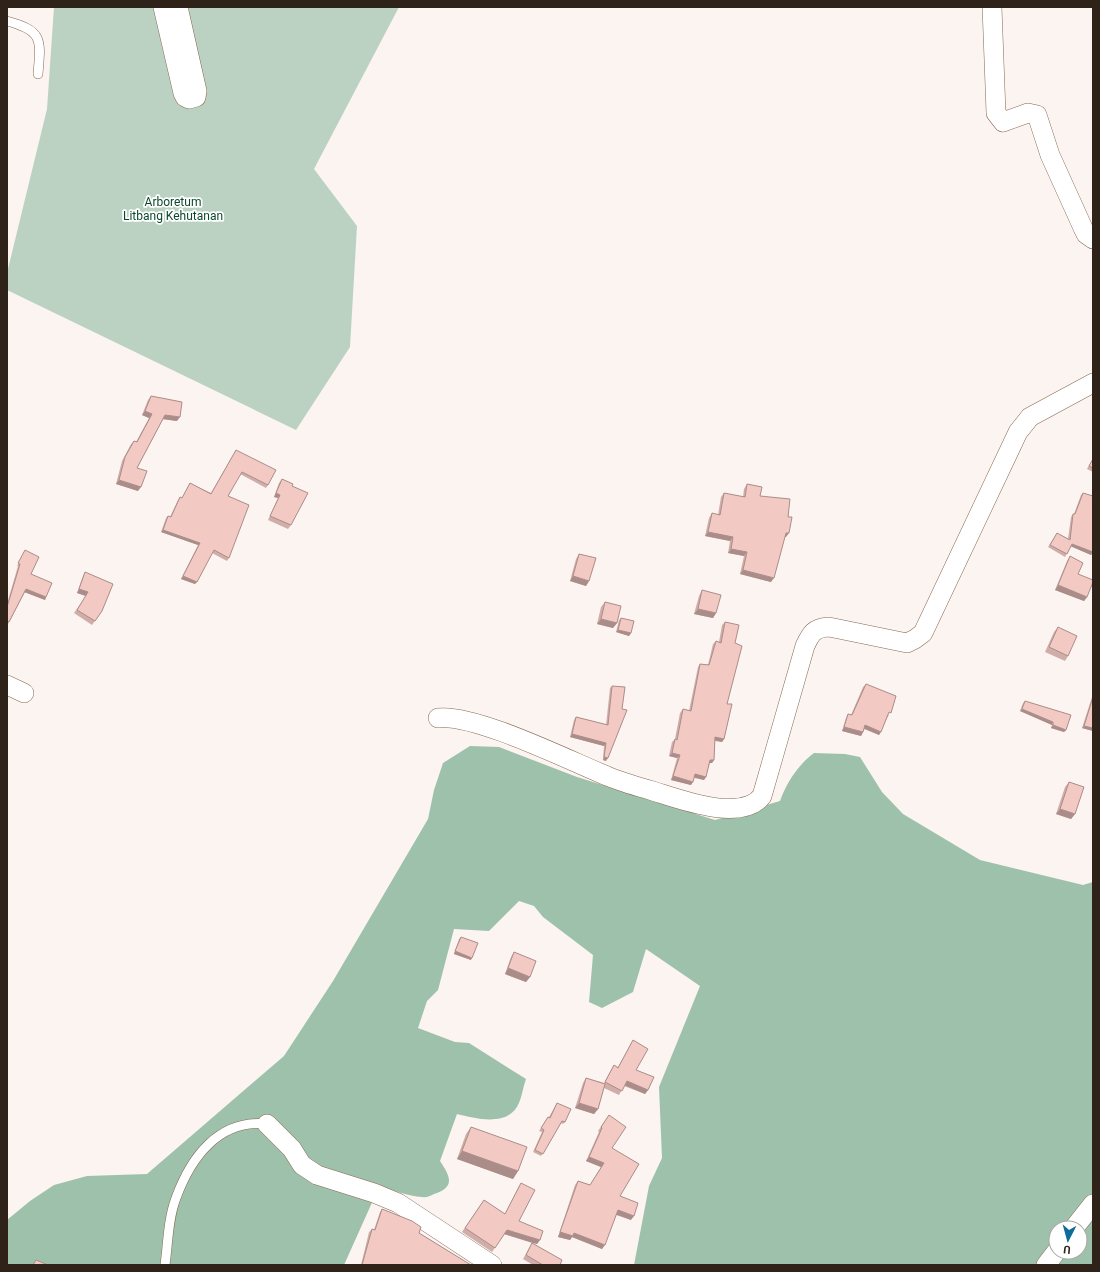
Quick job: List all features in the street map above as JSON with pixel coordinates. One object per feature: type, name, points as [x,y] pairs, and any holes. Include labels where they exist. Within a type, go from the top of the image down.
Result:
[{"type":"street","points":[[163,7],[183,93],[185,97],[189,99],[196,97],[197,91],[178,7]]},
{"type":"street","points":[[992,7],[996,113],[1003,122],[1028,113],[1036,115],[1050,155],[1079,221],[1086,234],[1093,239]]},
{"type":"street","points":[[438,718],[454,718],[472,722],[519,739],[614,779],[687,801],[718,808],[736,808],[749,806],[758,802],[762,796],[805,646],[810,635],[819,628],[829,627],[907,643],[923,633],[1018,432],[1030,417],[1093,383]]},
{"type":"street","points":[[267,1124],[292,1149],[308,1170],[317,1175],[374,1193],[398,1203],[492,1265]]},
{"type":"street","points":[[1080,1220],[1093,1204]]},
{"type":"lane","points":[[7,21],[26,26],[36,35],[39,42],[38,74]]},
{"type":"lane","points":[[166,1265],[176,1198],[197,1156],[216,1136],[227,1130],[255,1122],[267,1124]]},
{"type":"green space","name":"Arboretum Litbang Kehutanan","points":[[54,7],[399,7],[314,169],[357,226],[350,347],[296,430],[7,290],[7,273],[47,109]]},
{"type":"green space","points":[[470,746],[499,747],[577,777],[715,820],[780,801],[794,774],[814,753],[845,754],[860,757],[882,792],[903,814],[980,860],[1083,885],[1093,882],[1093,1265],[634,1265],[649,1186],[662,1158],[659,1087],[700,986],[646,949],[633,992],[602,1008],[589,1002],[593,955],[543,917],[534,906],[519,901],[489,931],[454,929],[438,990],[427,1001],[418,1028],[455,1042],[469,1043],[526,1079],[519,1103],[514,1111],[508,1116],[500,1118],[483,1119],[457,1114],[440,1161],[449,1180],[446,1188],[430,1196],[424,1197],[379,1187],[344,1265],[7,1265],[7,1220],[30,1201],[54,1185],[87,1176],[147,1174],[284,1056],[333,981],[428,819],[434,790],[443,763]]},
{"type":"building","points":[[151,396],[182,402],[180,417],[165,415],[137,468],[147,471],[141,487],[119,480],[125,457],[134,441],[137,442],[152,414],[145,411]]},
{"type":"building","points":[[236,450],[276,470],[268,485],[242,472],[228,496],[249,505],[229,558],[214,550],[197,582],[183,576],[200,543],[163,530],[168,516],[171,517],[180,497],[182,498],[190,483],[211,494]]},
{"type":"building","points":[[1093,459],[1093,468],[1089,466]]},
{"type":"building","points":[[282,479],[293,484],[292,486],[308,493],[291,525],[270,516],[280,495],[276,493]]},
{"type":"building","points":[[747,484],[762,487],[760,496],[790,499],[788,517],[792,517],[789,533],[786,533],[774,578],[743,570],[747,552],[731,549],[733,537],[708,532],[712,513],[720,515],[724,493],[745,497]]},
{"type":"building","points":[[1083,493],[1093,496],[1093,552],[1072,544],[1067,554],[1050,545],[1057,533],[1070,540],[1073,514],[1075,514]]},
{"type":"building","points":[[25,550],[39,557],[31,574],[52,583],[46,597],[26,589],[9,622],[7,621],[7,607],[20,564],[18,563]]},
{"type":"building","points":[[579,554],[596,558],[589,581],[573,576]]},
{"type":"building","points":[[1070,556],[1083,563],[1078,574],[1093,580],[1087,597],[1058,585]]},
{"type":"building","points":[[85,572],[113,584],[102,611],[95,621],[77,610],[88,592],[79,589]]},
{"type":"building","points":[[702,590],[721,595],[716,613],[698,609]]},
{"type":"building","points":[[605,602],[621,606],[617,623],[601,619]]},
{"type":"building","points":[[621,618],[634,621],[631,633],[618,630]]},
{"type":"building","points":[[725,622],[739,625],[735,643],[742,646],[727,704],[732,704],[724,739],[715,737],[714,760],[710,760],[706,777],[695,774],[693,782],[673,776],[680,755],[672,753],[675,739],[677,740],[683,709],[691,711],[700,664],[709,665],[716,641],[721,643]]},
{"type":"building","points":[[1058,627],[1077,636],[1068,656],[1049,647]]},
{"type":"building","points":[[866,684],[896,696],[891,713],[889,712],[881,732],[865,725],[863,732],[844,727],[848,714],[852,715]]},
{"type":"building","points":[[612,686],[625,687],[622,709],[627,710],[608,758],[604,757],[606,743],[572,734],[576,717],[608,725]]},
{"type":"building","points":[[1093,697],[1093,728],[1084,726]]},
{"type":"building","points":[[1025,701],[1071,715],[1066,730],[1053,725],[1053,722],[1022,709]]},
{"type":"building","points":[[1069,782],[1084,787],[1075,814],[1060,809]]},
{"type":"building","points":[[461,937],[478,943],[472,958],[455,951]]},
{"type":"building","points":[[514,952],[536,961],[530,977],[508,968]]},
{"type":"building","points":[[633,1040],[648,1049],[636,1070],[654,1077],[648,1090],[627,1081],[622,1091],[605,1082],[614,1065],[618,1068]]},
{"type":"building","points":[[586,1078],[605,1084],[598,1109],[579,1103]]},
{"type":"building","points":[[557,1103],[571,1109],[565,1122],[562,1121],[543,1154],[535,1150],[544,1130],[541,1128],[548,1117],[550,1118]]},
{"type":"building","points":[[609,1115],[626,1127],[612,1148],[639,1164],[620,1196],[638,1203],[634,1216],[618,1210],[605,1245],[574,1233],[573,1236],[560,1232],[578,1181],[590,1185],[604,1163],[589,1157],[602,1128],[601,1127]]},
{"type":"building","points":[[471,1127],[527,1147],[518,1171],[462,1151]]},
{"type":"building","points":[[521,1183],[535,1190],[519,1221],[543,1231],[540,1240],[507,1230],[495,1248],[465,1228],[484,1200],[505,1214]]},
{"type":"building","points":[[382,1209],[412,1221],[421,1227],[419,1233],[471,1265],[362,1265],[372,1229],[375,1230]]},
{"type":"building","points":[[532,1243],[562,1260],[560,1265],[543,1265],[526,1255]]},
{"type":"building","points":[[36,1260],[48,1265],[33,1265]]}]
